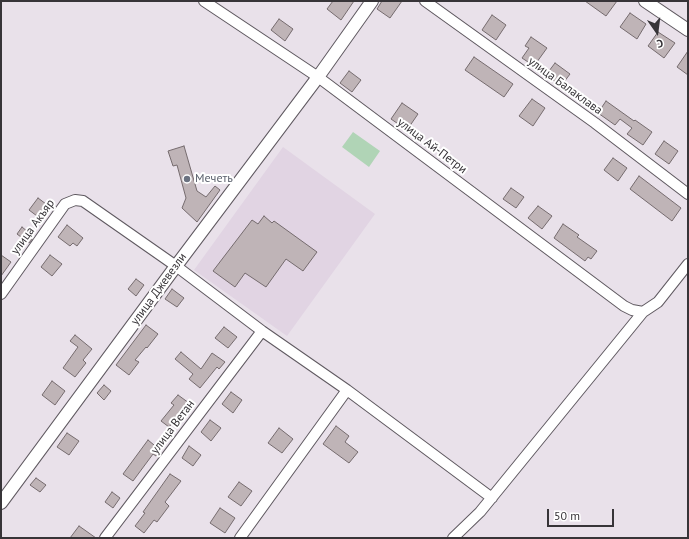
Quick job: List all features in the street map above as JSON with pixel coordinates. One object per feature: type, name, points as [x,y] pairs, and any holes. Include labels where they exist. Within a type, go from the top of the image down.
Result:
[{"type":"street","name":"улица Ай-Петри","points":[[204,1],[318,77],[624,306],[632,310],[643,312]]},
{"type":"street","name":"улица Джевезли","points":[[1,503],[318,77],[372,1]]},
{"type":"street","name":"улица Балаклава","points":[[425,1],[595,123],[688,194]]},
{"type":"street","points":[[645,1],[688,30]]},
{"type":"street","name":"улица Акъяр","points":[[1,294],[66,204],[75,200],[83,201],[176,266]]},
{"type":"street","points":[[453,538],[480,512],[643,312],[658,302],[688,264]]},
{"type":"street","points":[[176,266],[262,331],[347,390],[492,498]]},
{"type":"street","name":"улица Ветан","points":[[105,538],[262,331]]},
{"type":"street","points":[[240,538],[347,390]]},
{"type":"shaded area","points":[[283,147],[375,214],[287,336],[194,270]]},
{"type":"green space","points":[[353,132],[380,151],[369,167],[342,147]]},
{"type":"building","points":[[333,1],[354,1],[341,20],[327,9]]},
{"type":"building","points":[[382,1],[402,1],[390,18],[377,9]]},
{"type":"building","points":[[585,1],[617,1],[606,16]]},
{"type":"building","points":[[630,13],[646,24],[637,39],[620,27]]},
{"type":"building","points":[[492,15],[506,25],[496,40],[482,30]]},
{"type":"building","points":[[279,19],[293,29],[285,41],[271,30]]},
{"type":"building","points":[[658,32],[675,43],[664,58],[648,46]]},
{"type":"building","points":[[531,37],[547,48],[534,66],[522,58],[529,48],[525,46]]},
{"type":"building","points":[[688,51],[688,75],[677,67]]},
{"type":"building","points":[[474,57],[513,84],[504,97],[465,70]]},
{"type":"building","points":[[555,63],[570,74],[561,86],[546,75]]},
{"type":"building","points":[[349,71],[361,80],[352,92],[340,83]]},
{"type":"building","points":[[532,99],[545,108],[533,126],[519,116]]},
{"type":"building","points":[[606,101],[652,132],[643,145],[627,134],[632,128],[620,119],[615,125],[598,113]]},
{"type":"building","points":[[402,103],[418,114],[407,130],[391,119]]},
{"type":"building","points":[[664,141],[678,151],[669,164],[655,154]]},
{"type":"building","points":[[184,146],[197,191],[206,197],[215,186],[220,190],[197,222],[182,208],[186,198],[177,165],[173,166],[168,151]]},
{"type":"building","points":[[613,158],[627,168],[618,181],[604,170]]},
{"type":"building","points":[[639,176],[681,208],[672,221],[630,189]]},
{"type":"building","points":[[511,188],[524,197],[516,208],[503,199]]},
{"type":"building","points":[[38,198],[50,207],[41,219],[29,210]]},
{"type":"building","points":[[538,206],[552,216],[542,229],[528,218]]},
{"type":"building","points":[[264,216],[272,223],[274,221],[317,252],[303,271],[286,259],[266,287],[245,273],[235,287],[213,271],[252,220],[258,224]]},
{"type":"building","points":[[563,224],[579,235],[577,237],[597,251],[591,259],[588,257],[585,261],[554,238]]},
{"type":"building","points":[[67,225],[83,238],[77,246],[73,243],[70,246],[58,237]]},
{"type":"building","points":[[22,227],[34,237],[29,243],[17,234]]},
{"type":"building","points":[[1,255],[11,262],[1,276]]},
{"type":"building","points":[[50,255],[62,264],[52,276],[41,267]]},
{"type":"building","points":[[136,279],[144,285],[136,296],[128,289]]},
{"type":"building","points":[[172,289],[184,298],[177,307],[165,299]]},
{"type":"building","points":[[146,325],[158,334],[135,360],[139,362],[129,375],[116,365]]},
{"type":"building","points":[[224,327],[237,337],[228,348],[215,338]]},
{"type":"building","points":[[75,335],[92,349],[83,360],[86,363],[75,377],[63,368],[78,347],[70,341]]},
{"type":"building","points":[[181,352],[201,369],[212,353],[225,362],[219,369],[217,367],[200,388],[189,379],[193,374],[175,359]]},
{"type":"building","points":[[52,381],[65,391],[55,405],[42,395]]},
{"type":"building","points":[[104,385],[111,391],[104,400],[97,393]]},
{"type":"building","points":[[231,392],[242,400],[233,413],[222,404]]},
{"type":"building","points":[[178,395],[189,403],[169,427],[161,421],[174,405],[171,403]]},
{"type":"building","points":[[210,420],[221,428],[211,441],[201,432]]},
{"type":"building","points":[[336,426],[349,436],[345,442],[358,452],[349,463],[323,444]]},
{"type":"building","points":[[279,428],[293,439],[282,453],[268,443]]},
{"type":"building","points":[[67,433],[79,441],[69,455],[57,447]]},
{"type":"building","points":[[148,440],[160,450],[156,456],[153,454],[133,481],[123,474]]},
{"type":"building","points":[[189,446],[201,455],[193,466],[182,458]]},
{"type":"building","points":[[170,474],[181,481],[165,502],[169,506],[157,522],[154,520],[144,533],[135,526]]},
{"type":"building","points":[[36,478],[46,485],[40,492],[30,485]]},
{"type":"building","points":[[239,482],[252,491],[241,506],[228,497]]},
{"type":"building","points":[[112,492],[120,498],[113,508],[105,502]]},
{"type":"building","points":[[220,508],[235,518],[225,533],[210,523]]},
{"type":"building","points":[[79,526],[96,538],[70,538]]},
{"type":"place","name":"Мечеть","points":[[187,179]]}]
